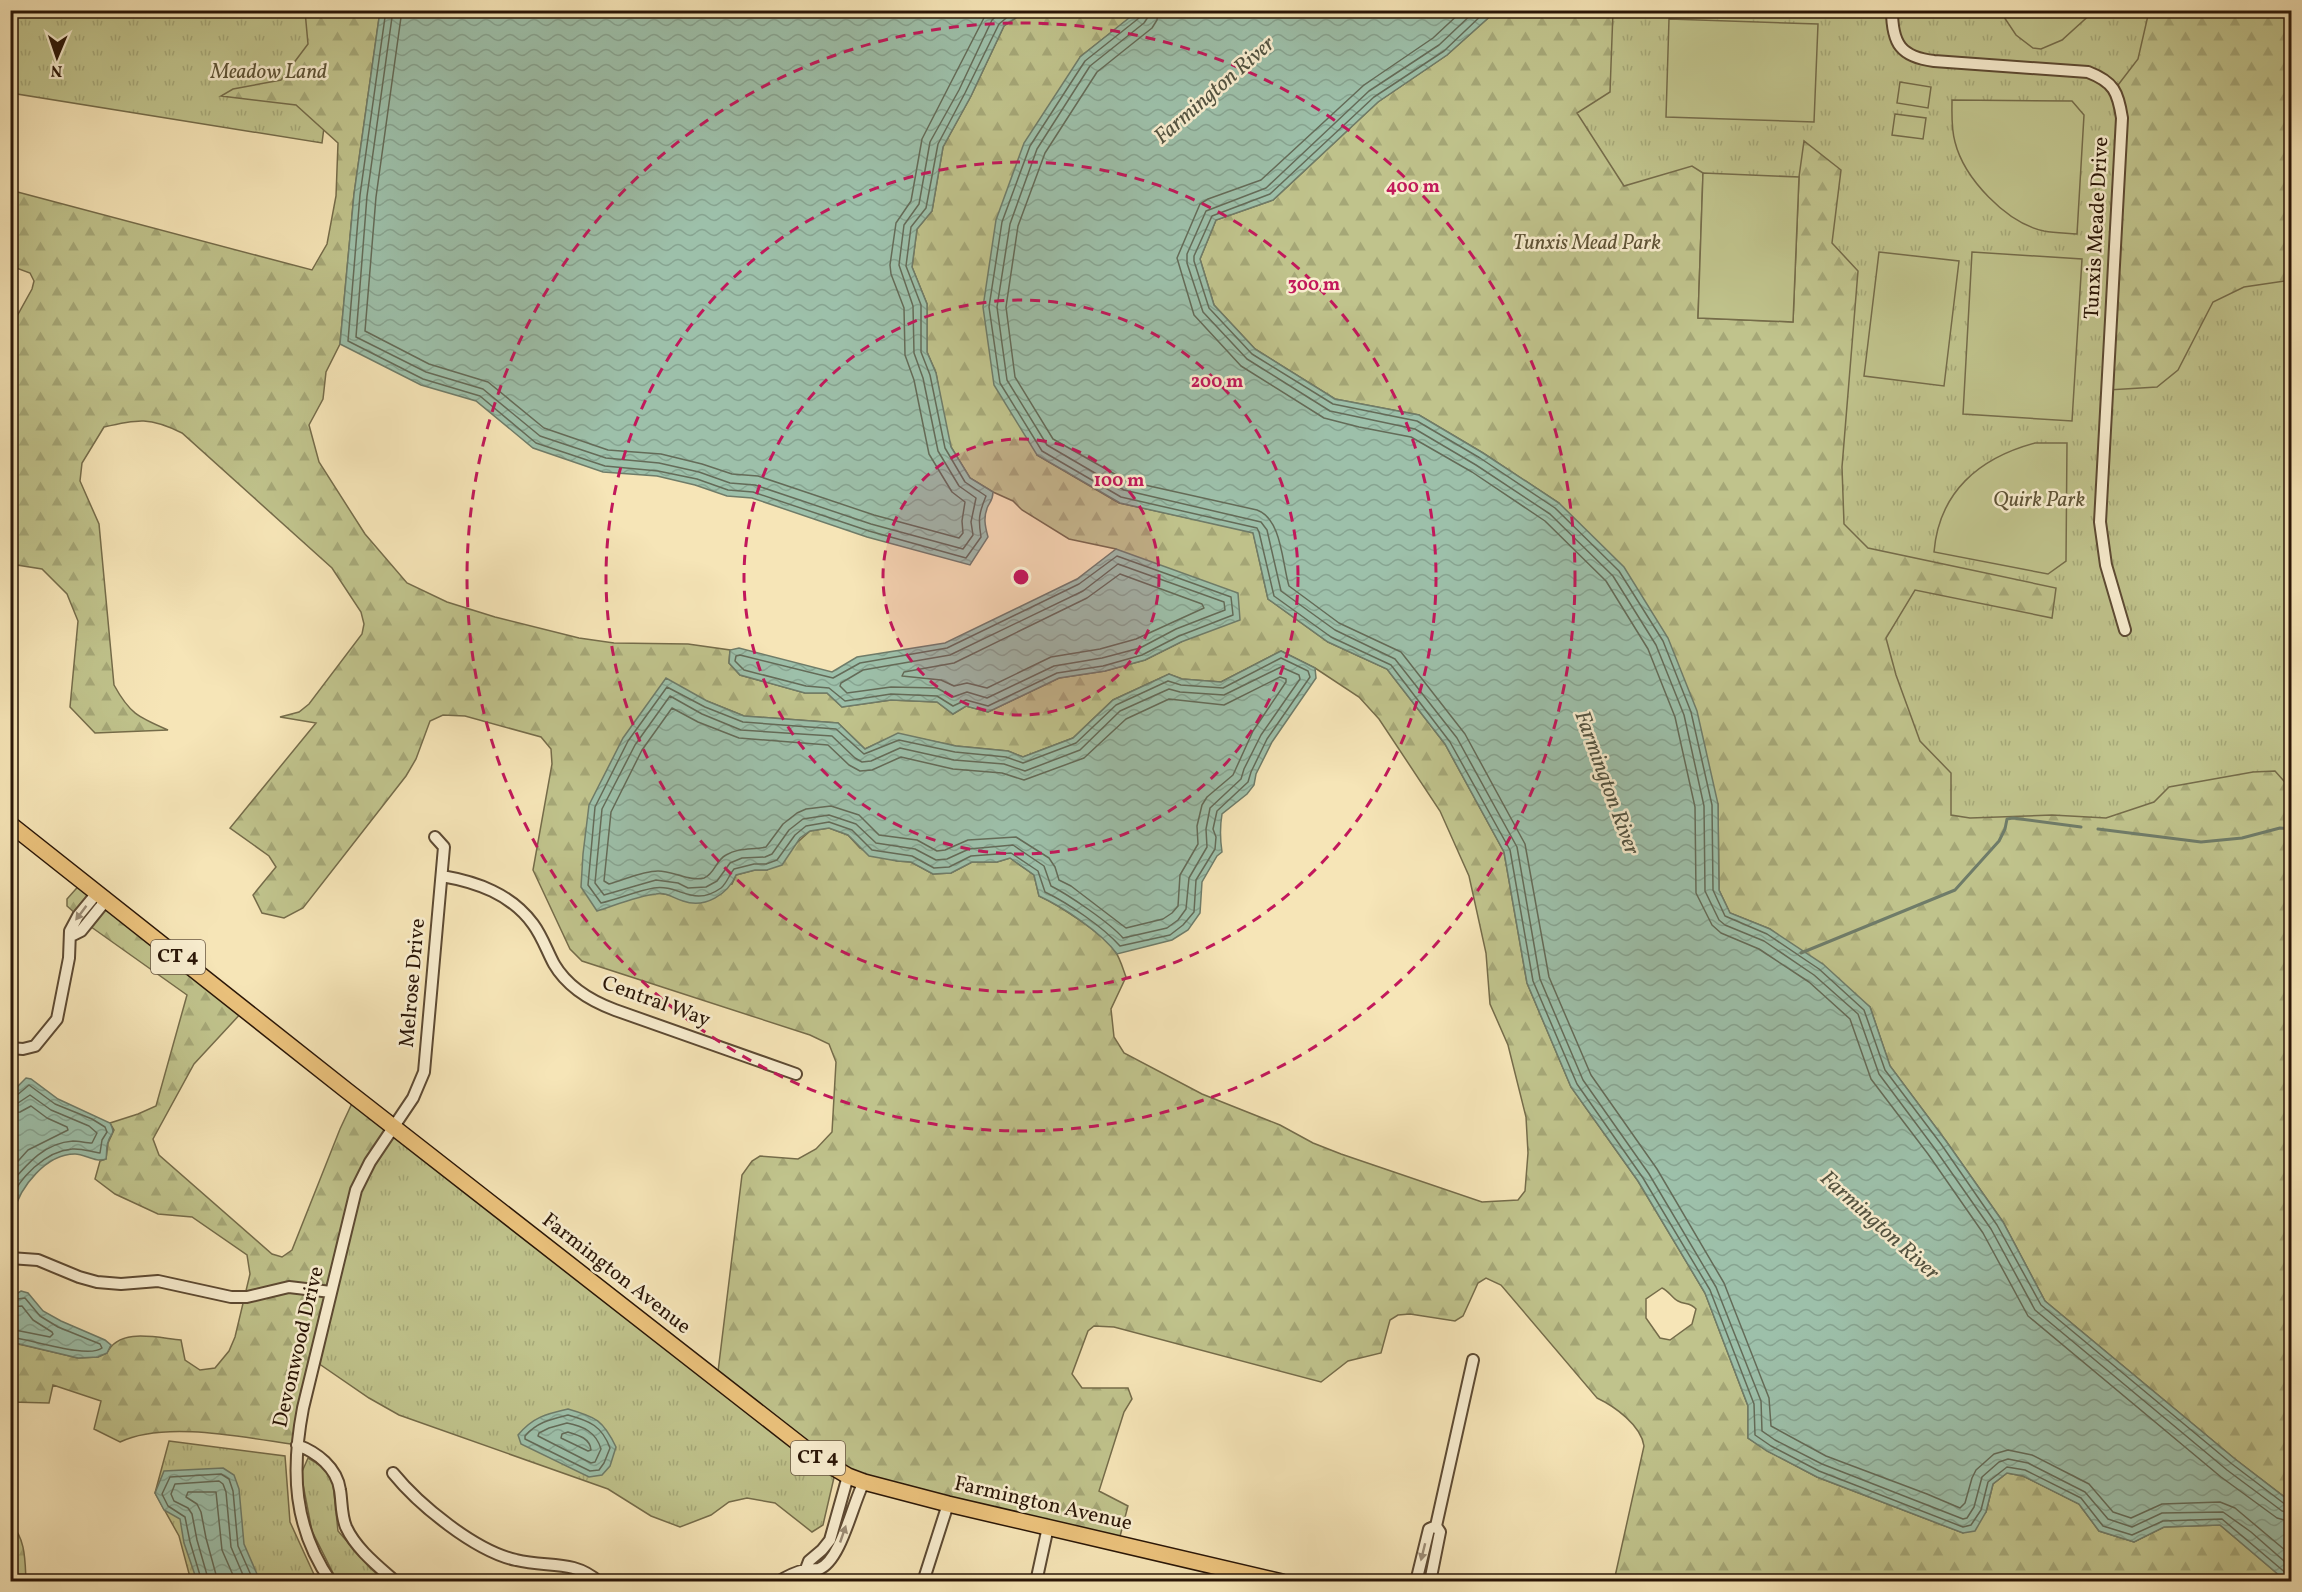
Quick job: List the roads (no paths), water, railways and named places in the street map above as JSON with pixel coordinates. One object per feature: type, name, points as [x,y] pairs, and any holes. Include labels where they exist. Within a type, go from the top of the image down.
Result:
[{"type":"main road","name":"Farmington Avenue","points":[[10,824],[816,1457],[848,1476],[864,1482],[1048,1527],[1227,1575],[1282,1581]]},
{"type":"street","name":"Tunxis Meade Drive","points":[[1892,10],[1894,34],[1898,43],[1909,55],[1934,61],[2088,72],[2103,78],[2115,89],[2120,100],[2122,118],[2100,522],[2106,565],[2125,630]]},
{"type":"street","name":"Melrose Drive","points":[[395,1128],[418,1090],[425,1066],[444,847],[435,837]]},
{"type":"street","name":"Central Way","points":[[442,876],[483,886],[514,905],[534,925],[560,973],[587,998],[796,1074]]},
{"type":"street","points":[[10,1048],[26,1049],[35,1046],[57,1019],[71,936],[83,928],[102,896]]},
{"type":"street","name":"Devonwood Drive","points":[[331,1581],[316,1556],[300,1510],[296,1480],[297,1444],[303,1408],[356,1190],[370,1162],[395,1128]]},
{"type":"street","points":[[10,1258],[38,1260],[97,1282],[121,1284],[158,1281],[226,1297],[244,1298],[289,1287],[332,1292]]},
{"type":"street","points":[[1430,1581],[1440,1532],[1436,1526],[1473,1360]]},
{"type":"street","points":[[297,1444],[316,1455],[333,1472],[340,1490],[346,1527],[359,1548],[396,1581]]},
{"type":"street","points":[[393,1473],[409,1492],[472,1542],[514,1560],[571,1566],[586,1571],[599,1581]]},
{"type":"street","points":[[806,1569],[809,1561],[830,1540],[848,1476]]},
{"type":"street","points":[[778,1581],[806,1569],[819,1569],[831,1558],[840,1544],[857,1495],[864,1482]]},
{"type":"street","points":[[923,1581],[948,1504]]},
{"type":"street","points":[[1416,1581],[1429,1529],[1436,1526]]},
{"type":"street","points":[[1036,1581],[1048,1527]]},
{"type":"street","points":[[806,1569],[814,1581]]},
{"type":"water","name":"Farmington River","points":[[1139,10],[1496,11],[1447,55],[1378,102],[1273,200],[1216,220],[1200,259],[1214,305],[1255,349],[1335,399],[1419,415],[1483,453],[1559,503],[1624,567],[1668,638],[1697,711],[1718,804],[1719,890],[1730,913],[1770,929],[1823,964],[1870,1007],[1890,1066],[2003,1222],[2045,1301],[2235,1459],[2291,1502],[2291,1581],[2286,1581],[2220,1525],[2164,1527],[2134,1542],[2099,1531],[2079,1504],[2023,1476],[2007,1473],[1993,1484],[1986,1512],[1975,1531],[1963,1533],[1817,1477],[1767,1451],[1748,1438],[1748,1406],[1705,1293],[1638,1181],[1571,1087],[1527,983],[1504,852],[1445,744],[1387,669],[1328,642],[1268,599],[1253,533],[1120,503],[1037,455],[994,385],[983,307],[996,220],[1024,143],[1080,57]]},
{"type":"water","points":[[380,11],[1026,11],[1004,26],[971,96],[943,147],[932,211],[917,229],[912,267],[927,304],[927,352],[936,373],[951,447],[970,478],[993,492],[985,518],[988,537],[970,565],[867,537],[752,498],[727,496],[657,476],[603,472],[533,448],[476,401],[421,385],[340,344],[354,194]]},
{"type":"water","points":[[1116,549],[1238,593],[1240,620],[1181,642],[1145,660],[1105,671],[1059,678],[988,712],[966,706],[953,714],[937,702],[891,700],[842,707],[827,693],[805,693],[740,675],[729,663],[730,650],[739,648],[832,672],[857,657],[945,643],[1077,579]]},
{"type":"water","points":[[1281,651],[1315,668],[1316,678],[1272,742],[1256,774],[1254,785],[1247,794],[1222,814],[1220,833],[1222,852],[1217,856],[1202,882],[1200,913],[1188,930],[1172,940],[1117,954],[1081,921],[1039,896],[1034,875],[1010,858],[997,862],[972,862],[951,873],[933,874],[911,862],[869,856],[848,835],[829,828],[810,831],[800,838],[782,865],[736,875],[722,894],[699,903],[660,894],[634,899],[597,911],[581,887],[589,805],[623,738],[666,678],[707,701],[744,716],[838,723],[865,749],[898,733],[956,746],[1008,751],[1023,757],[1073,738],[1113,700],[1169,674],[1182,679],[1221,682]]},
{"type":"water","points":[[26,1078],[31,1079],[58,1099],[110,1123],[113,1132],[107,1144],[106,1159],[98,1160],[75,1154],[64,1155],[54,1160],[28,1183],[14,1212],[10,1208],[11,1093]]},
{"type":"water","points":[[21,1291],[28,1293],[43,1311],[105,1340],[111,1345],[107,1353],[98,1357],[78,1358],[11,1342],[11,1297]]},
{"type":"water","points":[[568,1409],[598,1421],[616,1447],[610,1466],[602,1475],[589,1477],[521,1444],[518,1435],[529,1424],[546,1415]]},
{"type":"water","points":[[223,1468],[234,1475],[239,1489],[244,1544],[260,1581],[197,1581],[184,1543],[180,1519],[164,1510],[155,1493],[164,1471]]},
{"type":"waterway","points":[[1801,953],[1955,890],[1999,841],[2007,819],[2081,827]]},
{"type":"waterway","points":[[2098,829],[2201,842],[2242,838],[2280,828],[2292,829]]},
{"type":"park label","name":"Meadow Land","points":[[269,72]]},
{"type":"park label","name":"Tunxis Mead Park","points":[[1587,243]]},
{"type":"park label","name":"Quirk Park","points":[[2039,500]]}]
